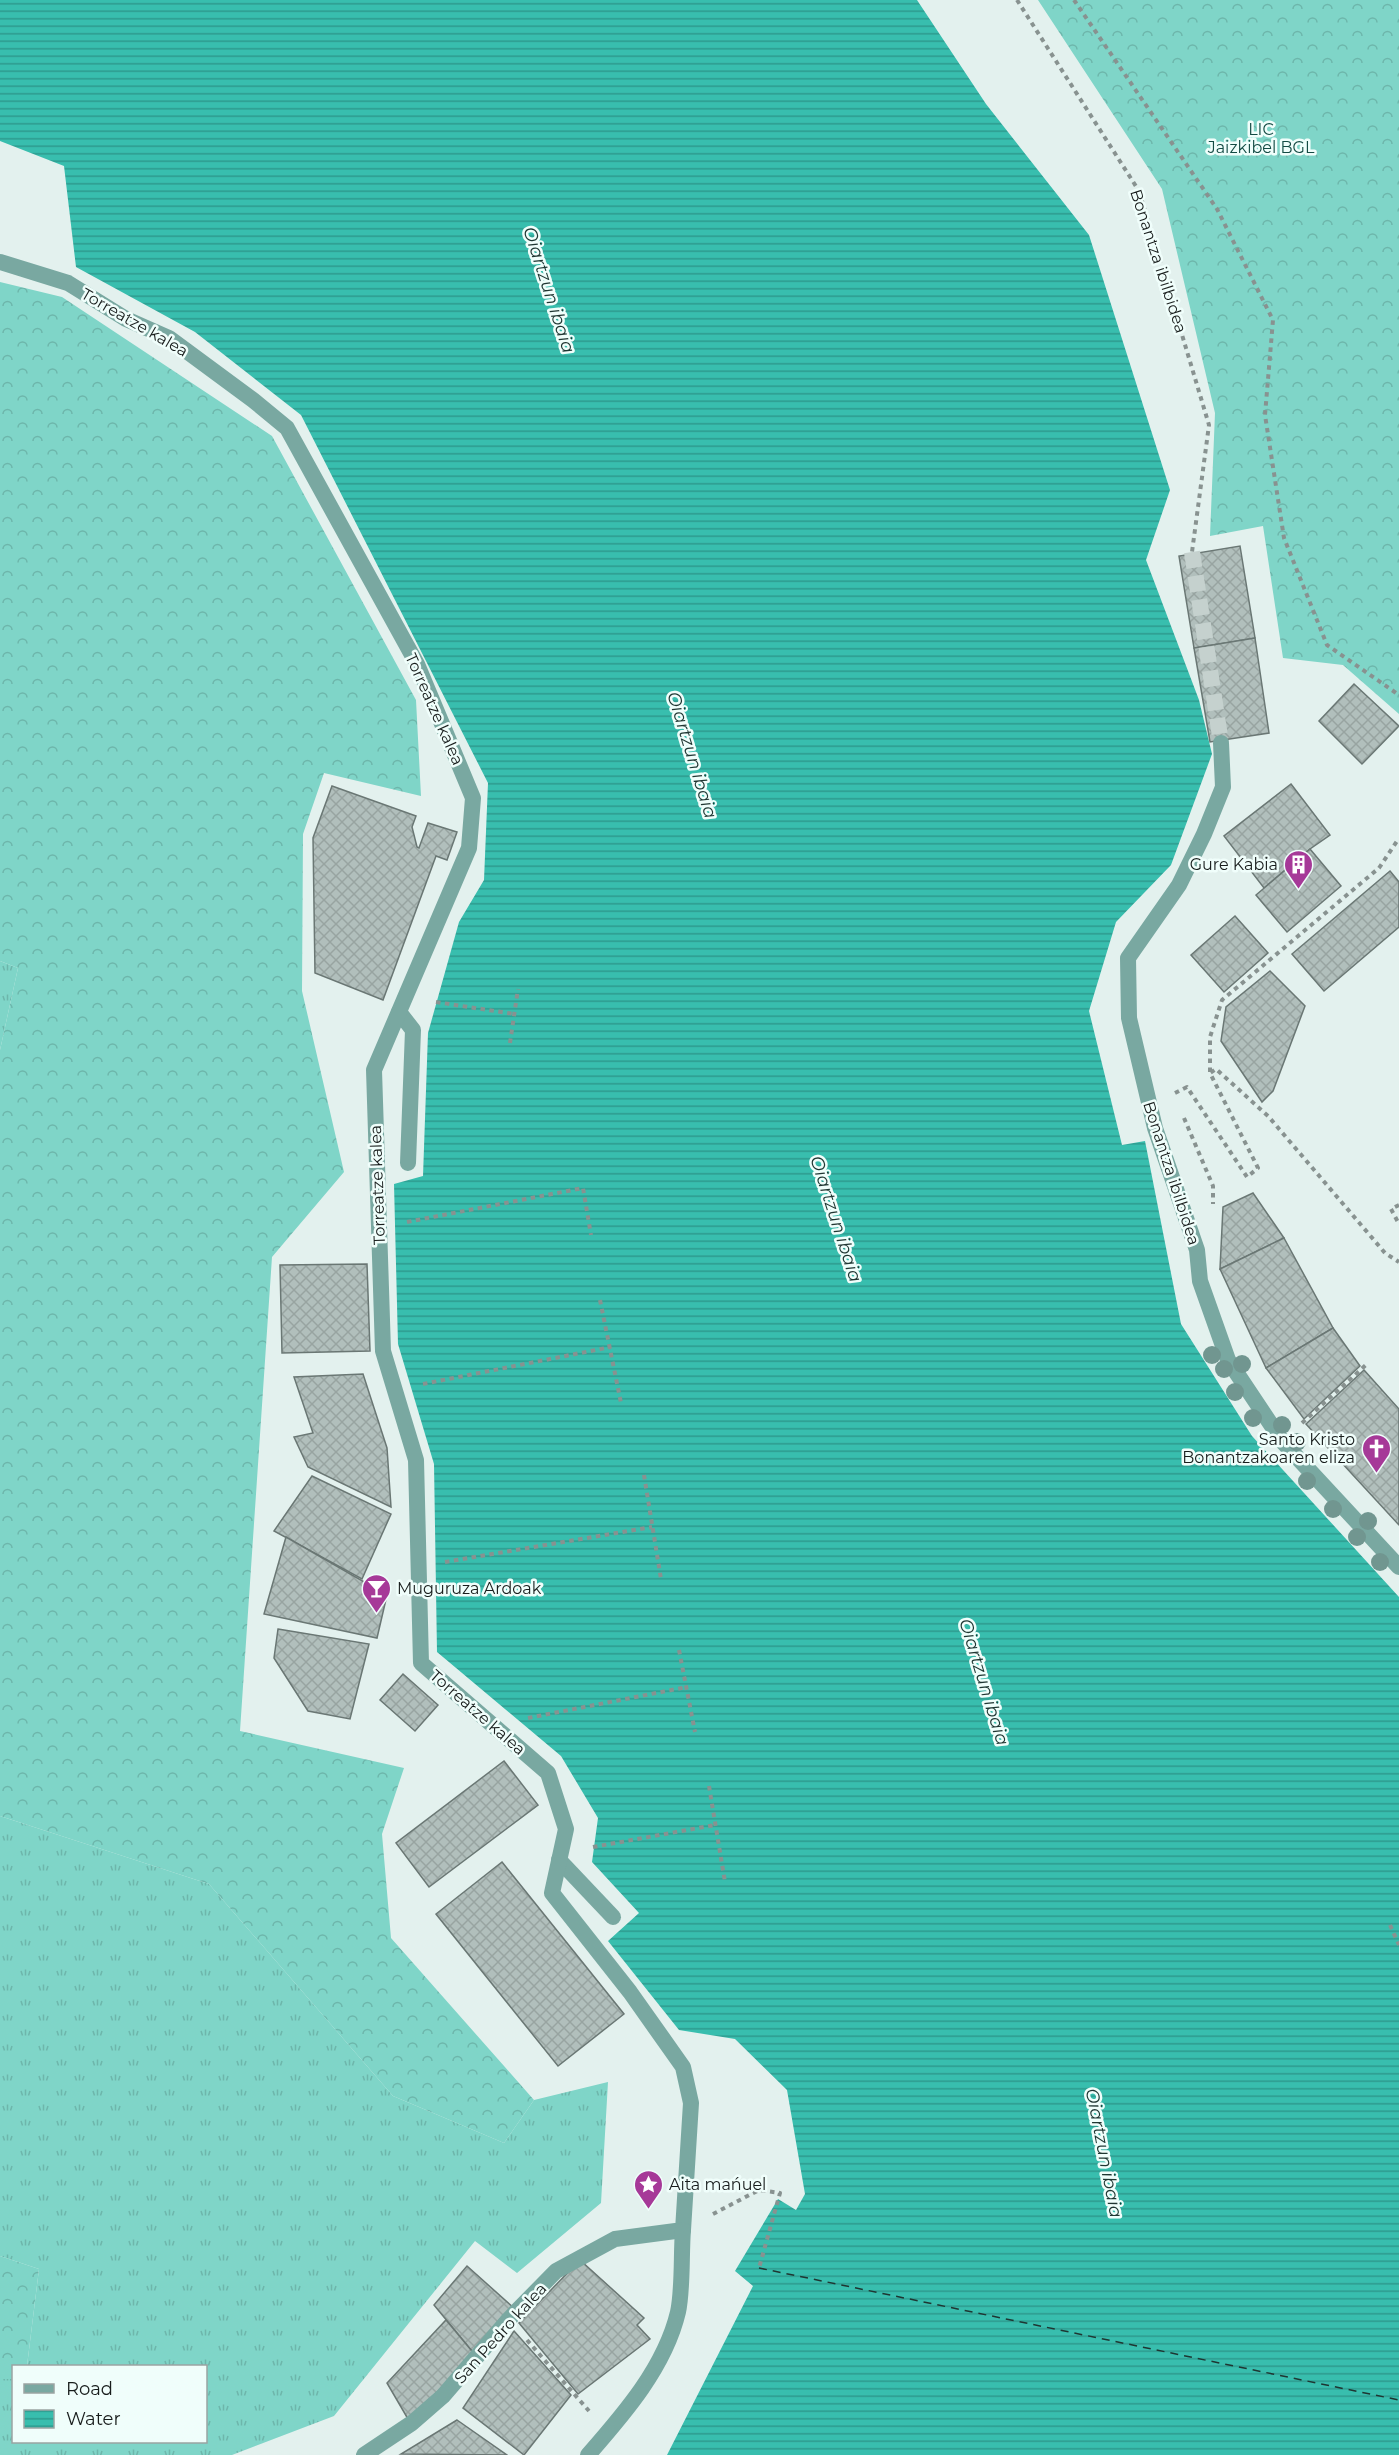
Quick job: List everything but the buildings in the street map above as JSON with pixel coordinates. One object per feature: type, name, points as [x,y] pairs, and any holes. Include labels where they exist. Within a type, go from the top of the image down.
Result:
[{"type":"street","name":"Torreatze kalea","points":[[0,262],[68,283],[126,319],[169,338],[287,428],[417,664],[473,798],[469,848],[374,1070],[383,1351],[416,1460],[421,1663],[548,1773],[566,1829],[552,1893],[630,1992],[683,2067],[691,2103],[678,2312],[659,2363],[608,2433],[588,2455]]},
{"type":"street","name":"Bonantza ibilbidea","points":[[1221,743],[1223,787],[1204,834],[1179,885],[1128,958],[1129,1018],[1155,1128],[1197,1250],[1200,1281],[1228,1360],[1282,1442],[1399,1566]]},
{"type":"street","points":[[399,1012],[413,1030],[408,1163]]},
{"type":"street","points":[[559,1860],[613,1917]]},
{"type":"street","name":"San Pedro kalea","points":[[364,2455],[412,2423],[443,2396],[509,2319],[556,2271],[615,2239],[683,2230]]},
{"type":"path","name":"Bonantza ibilbidea","points":[[1017,0],[1139,191],[1143,203],[1209,425],[1192,552]]},
{"type":"path","points":[[1074,0],[1217,209],[1274,320],[1265,415],[1284,538],[1327,645],[1399,695]]},
{"type":"path","points":[[1178,1103],[1174,1093],[1187,1087],[1247,1177],[1258,1168],[1210,1073],[1210,1037],[1222,1000],[1379,868],[1399,838]]},
{"type":"path","points":[[510,1043],[518,989]]},
{"type":"path","points":[[436,1002],[514,1014]]},
{"type":"path","points":[[1210,1073],[1216,1069],[1268,1116],[1385,1253],[1399,1262]]},
{"type":"path","points":[[1183,1114],[1214,1185],[1213,1207]]},
{"type":"path","points":[[407,1222],[583,1188],[591,1235]]},
{"type":"path","points":[[1399,1204],[1391,1209],[1399,1224]]},
{"type":"path","points":[[600,1300],[621,1403]]},
{"type":"path","points":[[422,1384],[611,1347]]},
{"type":"path","points":[[1282,1442],[1367,1364]]},
{"type":"path","points":[[644,1475],[661,1579]]},
{"type":"path","points":[[435,1564],[652,1527]]},
{"type":"path","points":[[679,1650],[695,1732]]},
{"type":"path","points":[[519,1720],[687,1687]]},
{"type":"path","points":[[709,1786],[724,1882]]},
{"type":"path","points":[[593,1847],[715,1825]]},
{"type":"path","points":[[1390,1925],[1399,1945]]},
{"type":"path","points":[[683,2230],[759,2190],[780,2193],[759,2268]]},
{"type":"path","points":[[509,2319],[608,2433]]},
{"type":"green space","name":"LIC Jaizkibel BGL","points":[[1038,0],[1399,0],[1399,714],[1343,665],[1283,658],[1263,526],[1210,536],[1215,413],[1162,189]]},
{"type":"green space","points":[[0,282],[62,297],[272,436],[416,700],[421,796],[324,773],[303,834],[302,991],[344,1172],[272,1257],[240,1731],[404,1768],[382,1834],[391,1938],[534,2100],[504,2143],[393,2096],[209,1884],[0,1816],[0,1050],[18,968],[0,961]]},
{"type":"green space","points":[[0,961],[18,968],[0,1050]]},
{"type":"green space","points":[[0,1816],[209,1884],[393,2096],[504,2143],[534,2100],[608,2082],[601,2203],[517,2273],[475,2241],[334,2416],[232,2455],[0,2455],[0,2379],[12,2379],[12,2443],[207,2443],[207,2365],[27,2365],[39,2269],[0,2256]]},
{"type":"green space","points":[[0,2256],[39,2269],[27,2365],[12,2365],[12,2379],[0,2379]]},
{"type":"water","name":"Oiartzun ibaia","points":[[0,0],[917,0],[986,104],[1089,235],[1170,490],[1146,560],[1199,700],[1212,754],[1171,865],[1116,922],[1089,1011],[1122,1145],[1145,1141],[1181,1324],[1252,1436],[1399,1597],[1399,2455],[667,2455],[753,2286],[735,2271],[778,2199],[796,2210],[805,2194],[787,2090],[735,2039],[679,2030],[608,1941],[639,1913],[592,1862],[598,1818],[561,1756],[437,1652],[434,1464],[398,1344],[394,1184],[423,1176],[428,1033],[459,922],[484,880],[488,783],[301,415],[195,332],[76,267],[64,166],[0,141]]},
{"type":"ferry route","points":[[759,2268],[1399,2400]]},
{"type":"tunnel","points":[[1192,552],[1221,743]]},
{"type":"place","name":"Gure Kabia","points":[[1299,890]]},
{"type":"place","name":"Santo Kristo Bonantzakoaren eliza","points":[[1376,1474]]},
{"type":"place","name":"Muguruza Ardoak","points":[[376,1614]]},
{"type":"place","name":"Aita mańuel","points":[[648,2210]]}]
